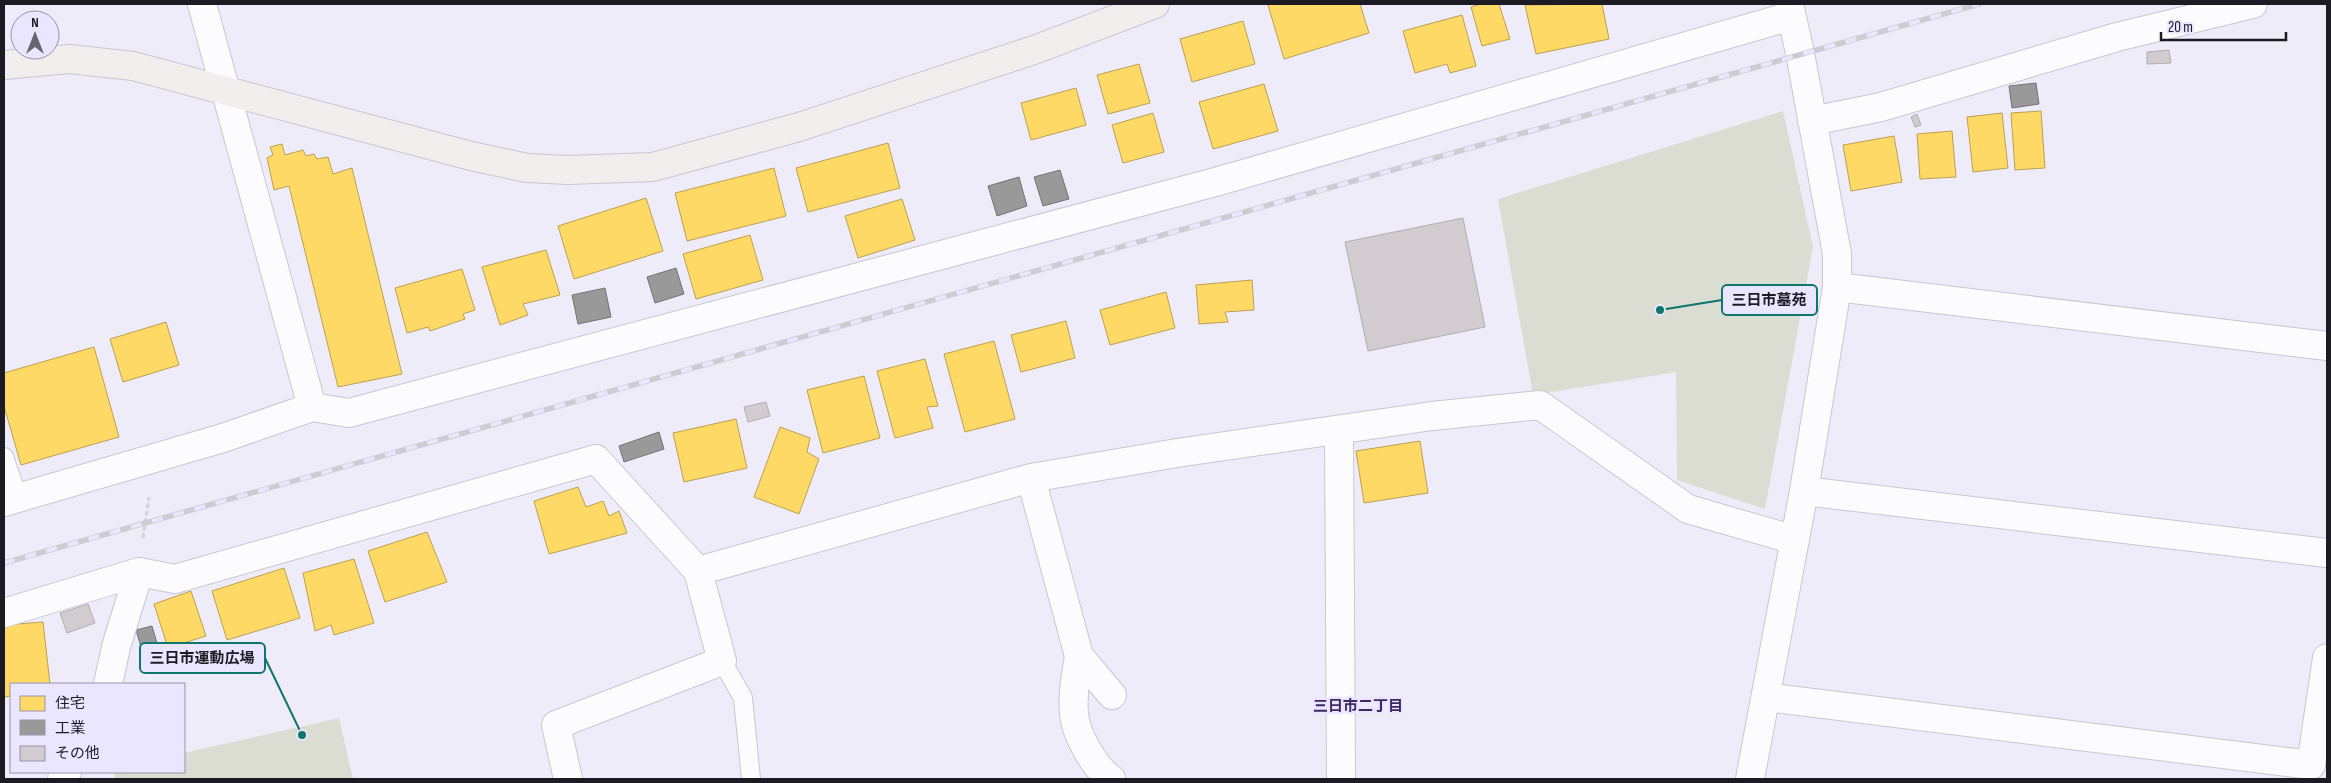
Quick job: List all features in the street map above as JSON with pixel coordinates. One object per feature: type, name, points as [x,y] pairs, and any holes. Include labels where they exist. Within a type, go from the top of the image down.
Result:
[{"type":"street","points":[[202,4],[312,407]]},
{"type":"street","points":[[4,65],[69,59],[133,66],[471,156],[527,168],[568,170],[653,167],[799,127],[1034,50],[1154,4]]},
{"type":"street","points":[[1812,121],[1881,106],[2117,37],[2253,4]]},
{"type":"street","points":[[11,500],[223,438],[312,407],[349,413],[1219,181],[1790,10],[1800,53],[1838,254],[1838,287],[1804,491],[1750,779]]},
{"type":"street","points":[[1838,287],[2327,346]]},
{"type":"street","points":[[698,571],[1031,478],[1177,453],[1432,416],[1540,405],[1688,509],[1795,540]]},
{"type":"street","points":[[1339,430],[1341,779]]},
{"type":"street","points":[[4,612],[139,572],[175,579],[596,459],[698,571],[722,661],[556,725],[568,779]]},
{"type":"street","points":[[1031,478],[1079,656],[1074,689],[1074,715],[1088,753],[1111,779]]},
{"type":"street","points":[[1804,491],[2327,553]]},
{"type":"street","points":[[108,683],[116,647],[139,572]]},
{"type":"street","points":[[1079,656],[1112,695]]},
{"type":"street","points":[[1766,697],[2310,772],[2322,725],[2327,658]]},
{"type":"lane","points":[[4,457],[11,500]]},
{"type":"lane","points":[[722,661],[743,698],[751,779]]},
{"type":"shaded area","points":[[1783,111],[1813,247],[1765,509],[1677,480],[1676,372],[1533,395],[1498,199]]},
{"type":"shaded area","points":[[339,718],[353,779],[115,779],[114,773],[185,773],[185,753]]},
{"type":"building: 住宅","points":[[1360,4],[1369,33],[1284,59],[1268,5]]},
{"type":"building: 住宅","points":[[1481,4],[1499,4],[1510,39],[1482,46],[1471,7]]},
{"type":"building: 住宅","points":[[1602,4],[1609,39],[1536,54],[1525,5]]},
{"type":"building: 住宅","points":[[1462,15],[1476,66],[1450,73],[1447,64],[1415,73],[1403,31]]},
{"type":"building: 住宅","points":[[1243,21],[1255,64],[1192,82],[1180,39]]},
{"type":"building: 住宅","points":[[1139,64],[1150,103],[1108,114],[1097,75]]},
{"type":"building: 住宅","points":[[1264,84],[1278,131],[1213,149],[1199,102]]},
{"type":"building: 住宅","points":[[1076,88],[1086,125],[1031,140],[1021,103]]},
{"type":"building: 住宅","points":[[2041,111],[2045,168],[2015,170],[2011,113]]},
{"type":"building: 住宅","points":[[1153,113],[1164,152],[1123,163],[1112,125]]},
{"type":"building: 住宅","points":[[2002,113],[2008,168],[1973,172],[1967,117]]},
{"type":"building: 住宅","points":[[1952,131],[1956,177],[1920,179],[1917,134]]},
{"type":"building: 住宅","points":[[1894,136],[1902,182],[1851,191],[1843,145]]},
{"type":"building: 住宅","points":[[888,143],[900,188],[808,212],[796,168]]},
{"type":"building: 住宅","points":[[282,144],[285,155],[303,150],[306,156],[314,154],[317,159],[328,157],[333,174],[352,168],[402,374],[338,387],[289,186],[274,190],[267,158],[273,155],[270,147]]},
{"type":"building: 住宅","points":[[774,168],[786,216],[687,241],[675,193]]},
{"type":"building: 住宅","points":[[646,198],[663,251],[574,279],[558,226]]},
{"type":"building: 住宅","points":[[902,199],[915,240],[858,258],[845,216]]},
{"type":"building: 住宅","points":[[750,235],[763,280],[696,299],[683,254]]},
{"type":"building: 住宅","points":[[546,250],[560,295],[523,304],[528,315],[500,325],[482,267]]},
{"type":"building: 住宅","points":[[462,269],[475,310],[463,314],[465,319],[430,331],[428,327],[407,333],[395,288]]},
{"type":"building: 住宅","points":[[1252,280],[1254,310],[1225,312],[1228,322],[1199,324],[1196,285]]},
{"type":"building: 住宅","points":[[1166,292],[1175,328],[1110,345],[1100,310]]},
{"type":"building: 住宅","points":[[1066,321],[1075,358],[1021,372],[1011,335]]},
{"type":"building: 住宅","points":[[166,322],[179,365],[123,382],[110,339]]},
{"type":"building: 住宅","points":[[994,341],[1015,419],[965,432],[944,354]]},
{"type":"building: 住宅","points":[[94,347],[119,437],[21,465],[4,406],[4,373]]},
{"type":"building: 住宅","points":[[925,359],[938,406],[927,407],[933,428],[895,438],[877,371]]},
{"type":"building: 住宅","points":[[864,376],[880,438],[823,453],[807,390]]},
{"type":"building: 住宅","points":[[736,419],[747,468],[684,482],[673,433]]},
{"type":"building: 住宅","points":[[780,427],[810,438],[807,452],[819,459],[799,514],[754,497]]},
{"type":"building: 住宅","points":[[1420,441],[1428,493],[1364,503],[1356,451]]},
{"type":"building: 住宅","points":[[578,487],[586,507],[603,501],[609,516],[619,511],[627,533],[549,554],[534,501]]},
{"type":"building: 住宅","points":[[427,532],[447,582],[385,602],[368,551]]},
{"type":"building: 住宅","points":[[354,559],[374,623],[334,635],[331,625],[315,631],[303,573]]},
{"type":"building: 住宅","points":[[284,568],[300,618],[227,640],[212,591]]},
{"type":"building: 住宅","points":[[191,591],[206,636],[168,648],[154,604]]},
{"type":"building: 住宅","points":[[43,622],[50,683],[10,683],[10,696],[4,697],[4,625]]},
{"type":"building: 工業","points":[[2036,83],[2039,104],[2012,108],[2009,86]]},
{"type":"building: 工業","points":[[1060,170],[1069,199],[1043,206],[1034,177]]},
{"type":"building: 工業","points":[[1019,177],[1027,206],[997,216],[988,186]]},
{"type":"building: 工業","points":[[676,268],[684,294],[655,303],[647,277]]},
{"type":"building: 工業","points":[[605,288],[611,317],[578,324],[572,295]]},
{"type":"building: 工業","points":[[659,432],[664,449],[624,462],[619,446]]},
{"type":"building: 工業","points":[[152,626],[159,650],[143,654],[136,630]]},
{"type":"building: その他","points":[[2169,50],[2171,63],[2147,64],[2147,52]]},
{"type":"building: その他","points":[[1917,114],[1921,125],[1915,127],[1911,117]]},
{"type":"building: その他","points":[[1463,218],[1485,327],[1368,351],[1345,242]]},
{"type":"building: その他","points":[[766,402],[770,416],[748,422],[744,407]]},
{"type":"building: その他","points":[[88,604],[95,623],[67,633],[60,613]]},
{"type":"railway","points":[[4,563],[1979,4]]},
{"type":"place","name":"三日市墓苑","points":[[1660,310]]},
{"type":"place","name":"三日市運動広場","points":[[302,735]]},
{"type":"district","name":"三日市二丁目","points":[[1358,706]]}]
